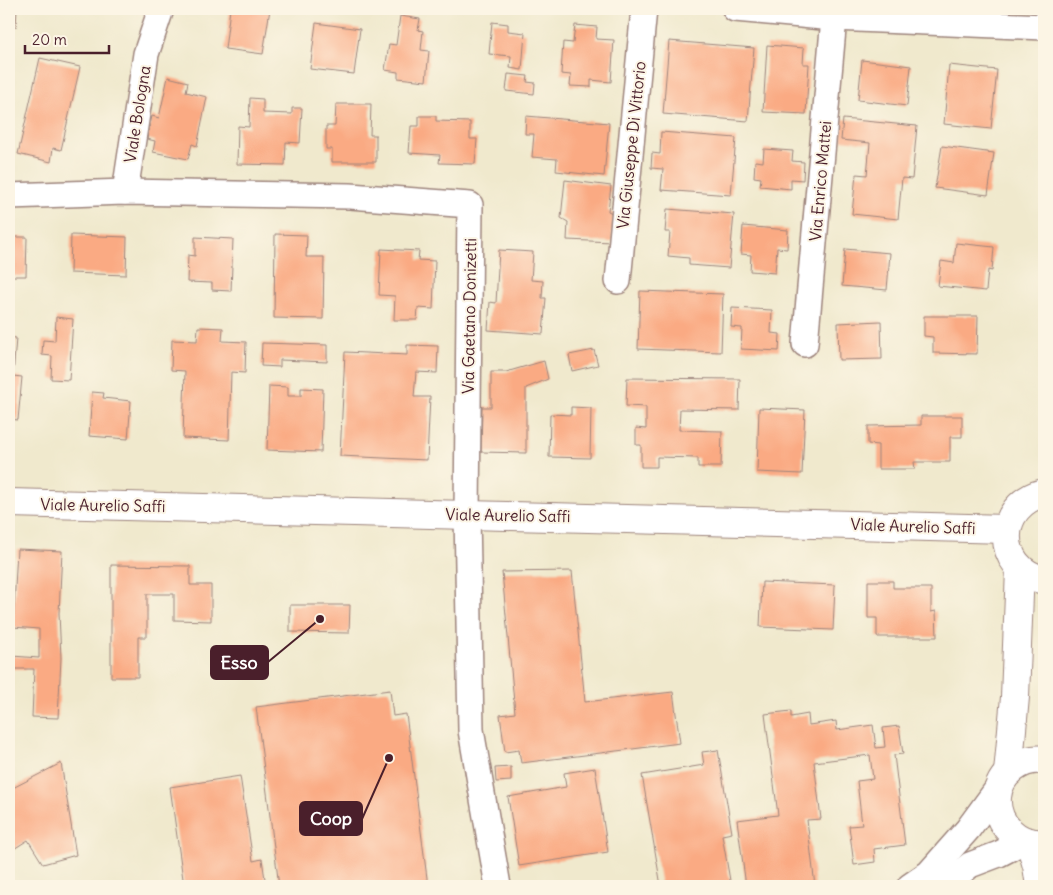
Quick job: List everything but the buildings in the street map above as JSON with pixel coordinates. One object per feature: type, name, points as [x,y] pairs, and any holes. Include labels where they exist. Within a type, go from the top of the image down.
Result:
[{"type":"street","name":"Viale Bologna","points":[[125,192],[146,54],[161,9]]},
{"type":"street","name":"Via Giuseppe Di Vittorio","points":[[618,281],[644,9]]},
{"type":"street","points":[[735,9],[834,18],[1044,27]]},
{"type":"street","name":"Via Enrico Mattei","points":[[805,344],[834,18]]},
{"type":"street","name":"Via Gaetano Donizetti","points":[[9,196],[125,192],[350,196],[470,205],[468,514],[471,730],[498,886]]},
{"type":"street","points":[[1033,842],[1013,834],[1004,824],[998,811],[997,797],[1004,779],[1032,574],[1011,557],[1007,543],[1007,529],[1012,515],[1021,503],[1034,495],[1044,493]]},
{"type":"street","name":"Viale Aurelio Saffi","points":[[9,503],[1007,529]]},
{"type":"street","points":[[910,886],[929,872],[968,829],[1004,779],[1018,765],[1029,760],[1044,760]]},
{"type":"street","points":[[944,886],[970,865],[1033,842]]},
{"type":"street","points":[[1033,842],[1040,886]]},
{"type":"place","name":"Esso","points":[[320,619]]},
{"type":"place","name":"Coop","points":[[389,758]]}]
